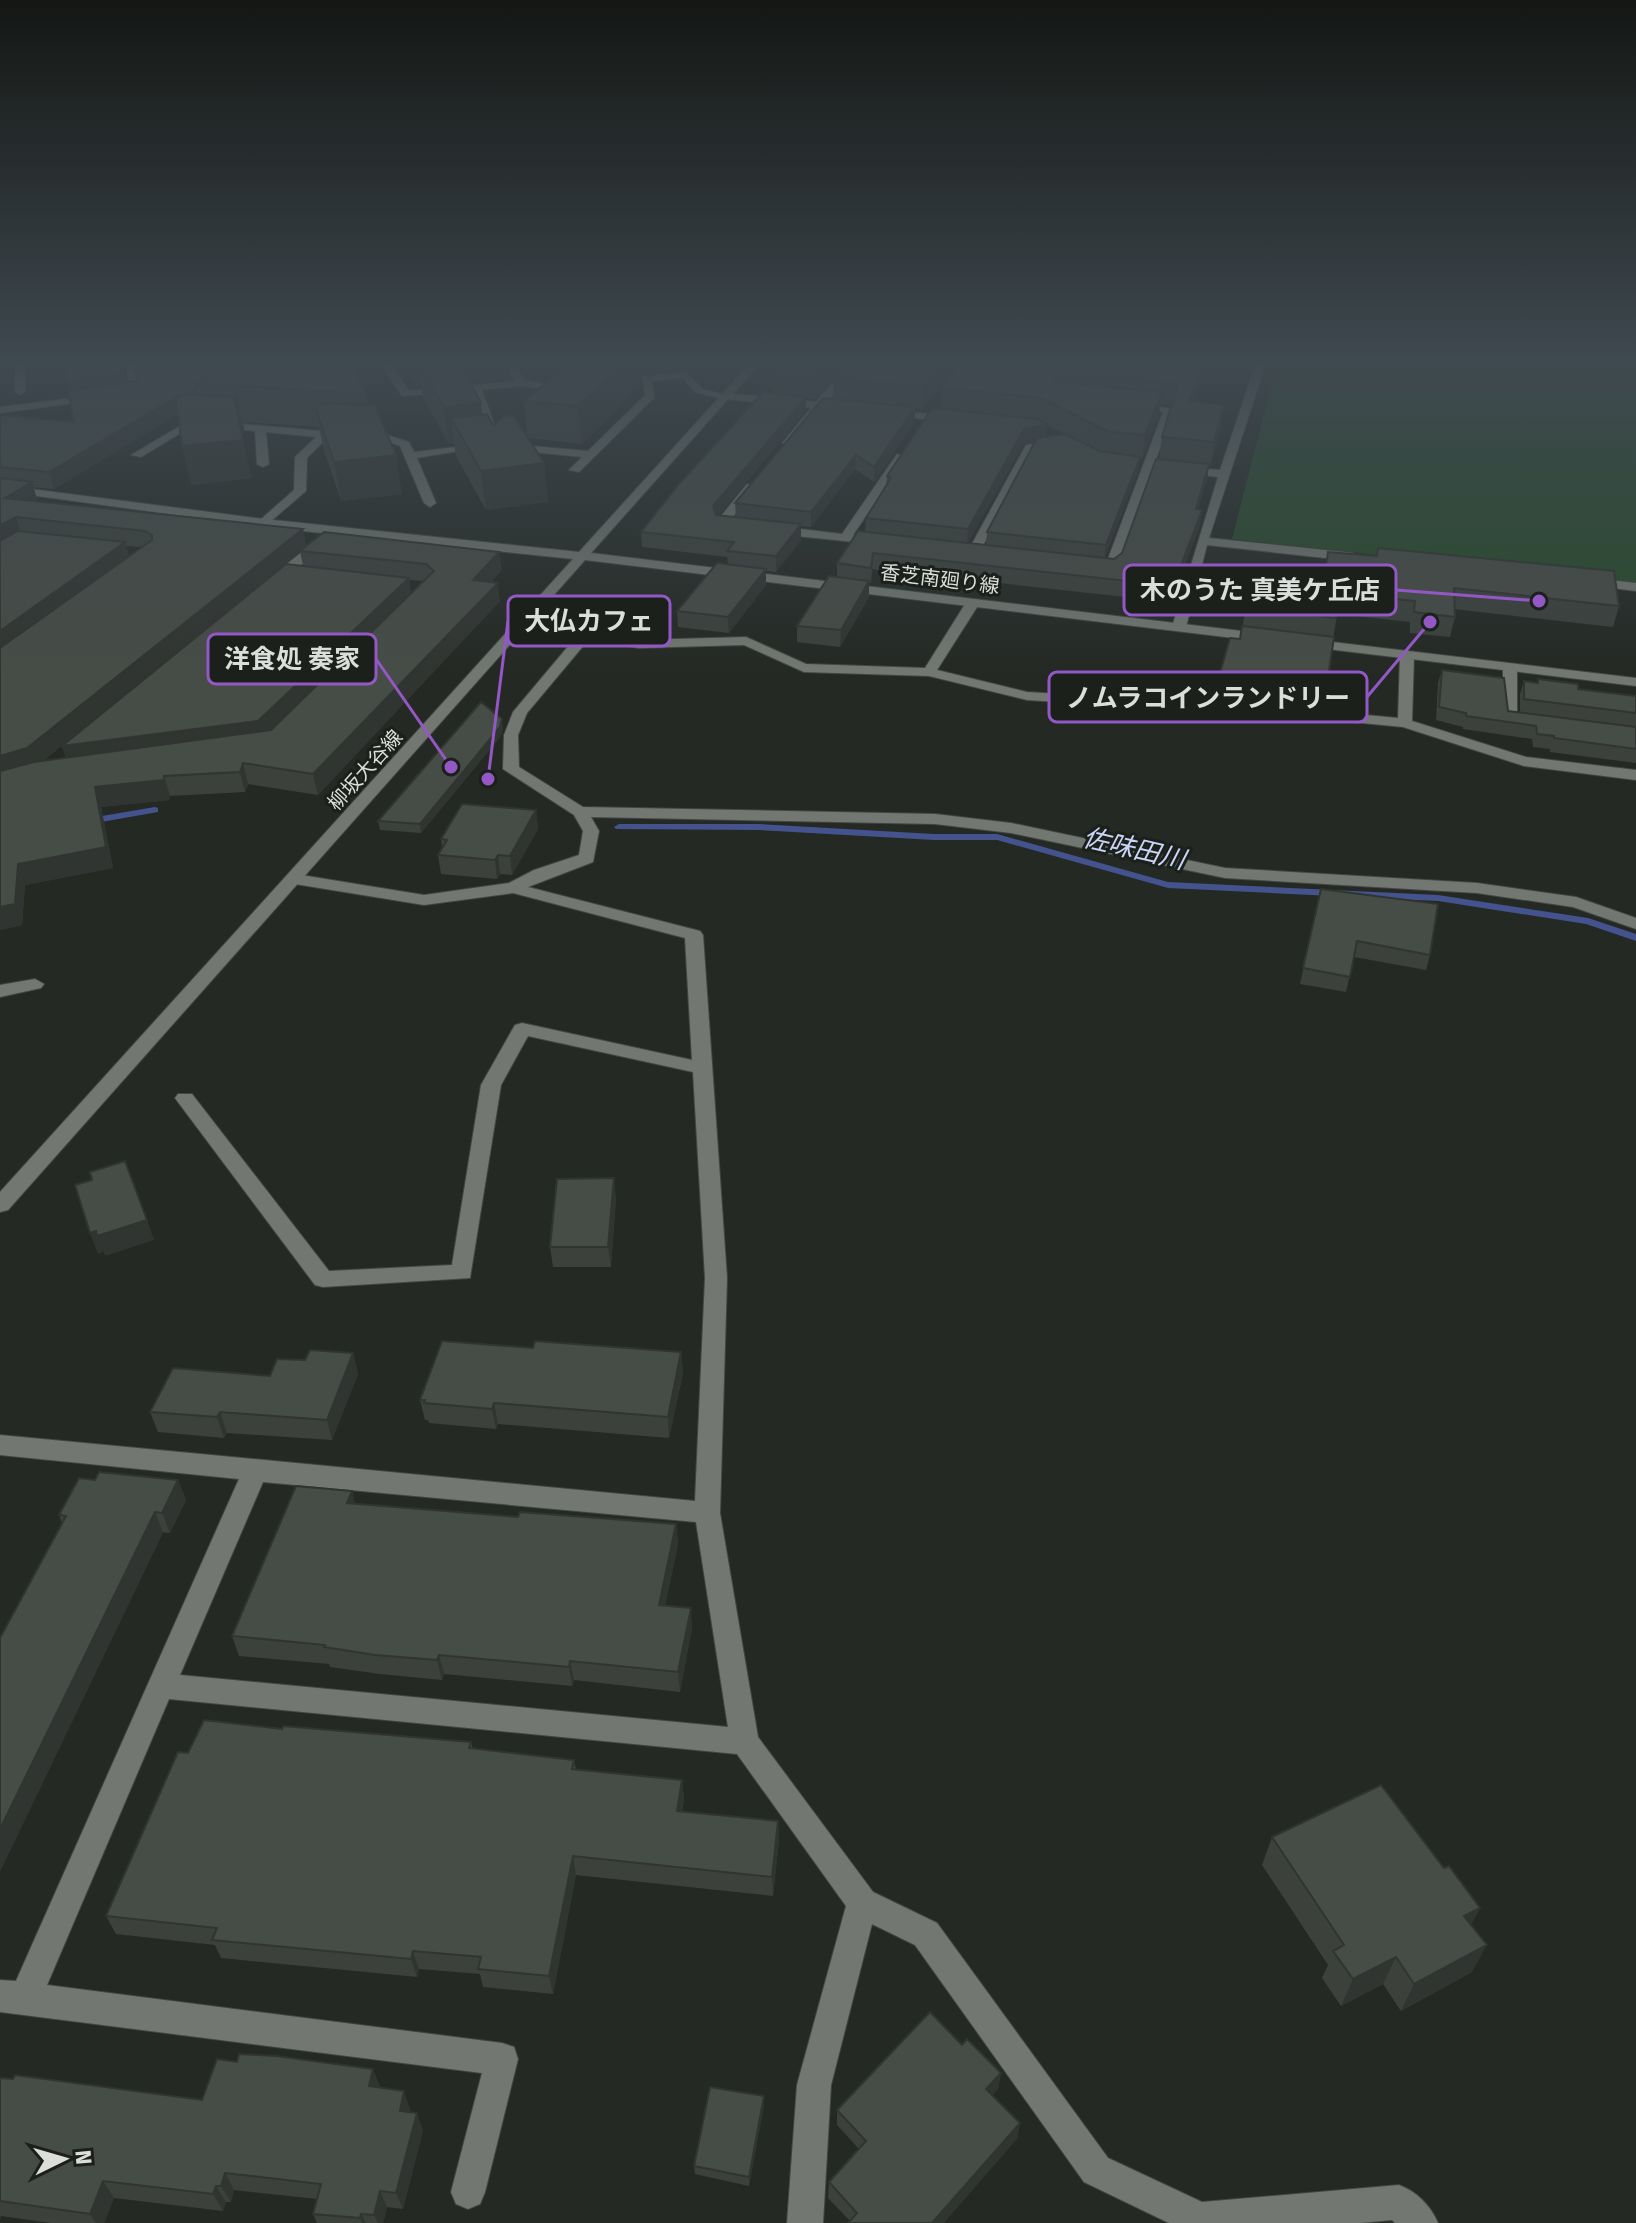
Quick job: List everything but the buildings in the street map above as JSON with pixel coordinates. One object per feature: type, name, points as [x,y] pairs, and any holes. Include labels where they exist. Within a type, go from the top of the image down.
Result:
[{"type":"street","points":[[264,523],[300,491],[301,464]]},
{"type":"street","points":[[412,464],[430,503]]},
{"type":"street","points":[[575,470],[580,464]]},
{"type":"street","name":"柳坂大谷線","points":[[0,1205],[664,464]]},
{"type":"street","points":[[845,538],[896,464]]},
{"type":"street","points":[[974,551],[1021,464]]},
{"type":"street","points":[[1081,564],[1111,568],[1148,464]]},
{"type":"street","points":[[1179,627],[1227,464]]},
{"type":"street","points":[[1132,465],[1223,474]]},
{"type":"street","points":[[736,526],[721,524],[759,477]]},
{"type":"street","name":"香芝南廻り線","points":[[0,488],[264,523],[581,556],[1636,682]]},
{"type":"street","points":[[767,529],[888,542]]},
{"type":"street","points":[[259,593],[338,530]]},
{"type":"street","points":[[1202,541],[1372,559]]},
{"type":"street","points":[[960,549],[989,553]]},
{"type":"street","points":[[284,573],[313,576]]},
{"type":"street","points":[[1574,580],[1636,587]]},
{"type":"street","points":[[929,672],[972,604]]},
{"type":"street","points":[[295,879],[424,900],[513,888],[540,874],[587,858],[591,831],[580,812],[511,769],[511,735],[520,712],[586,634],[639,644],[746,641],[804,668],[929,672],[1027,696],[1290,712],[1405,723],[1524,761],[1636,775]]},
{"type":"street","points":[[1405,723],[1407,655]]},
{"type":"street","points":[[1510,668],[1510,718],[1542,722]]},
{"type":"street","points":[[580,812],[935,819],[1011,828],[1225,873],[1477,888],[1576,902],[1636,924]]},
{"type":"street","points":[[513,888],[694,935],[716,1278],[707,1513],[745,1742],[862,1903],[926,1934],[1096,2170],[1201,2220],[1399,2202],[1420,2223]]},
{"type":"street","points":[[0,991],[35,984]]},
{"type":"street","points":[[185,1098],[323,1279],[462,1272],[491,1085],[522,1029],[703,1068]]},
{"type":"street","points":[[0,1445],[707,1513]]},
{"type":"street","points":[[255,1471],[160,1686],[12,1997],[502,2059],[468,2192]]},
{"type":"street","points":[[160,1686],[745,1742]]},
{"type":"street","points":[[805,2223],[814,2085],[862,1903]]},
{"type":"green space","points":[[1251,464],[1636,464],[1636,583],[1232,539]]},
{"type":"waterway","name":"佐味田川","points":[[90,821],[155,810]]},
{"type":"waterway","name":"佐味田川","points":[[619,827],[759,827],[934,837],[997,837],[1168,885],[1438,898],[1588,921],[1636,938]]},
{"type":"place","name":"木のうた 真美ケ丘店","points":[[1539,601]]},
{"type":"place","name":"ノムラコインランドリー","points":[[1430,622]]},
{"type":"place","name":"洋食処 奏家","points":[[451,767]]},
{"type":"place","name":"大仏カフェ","points":[[488,779]]}]
